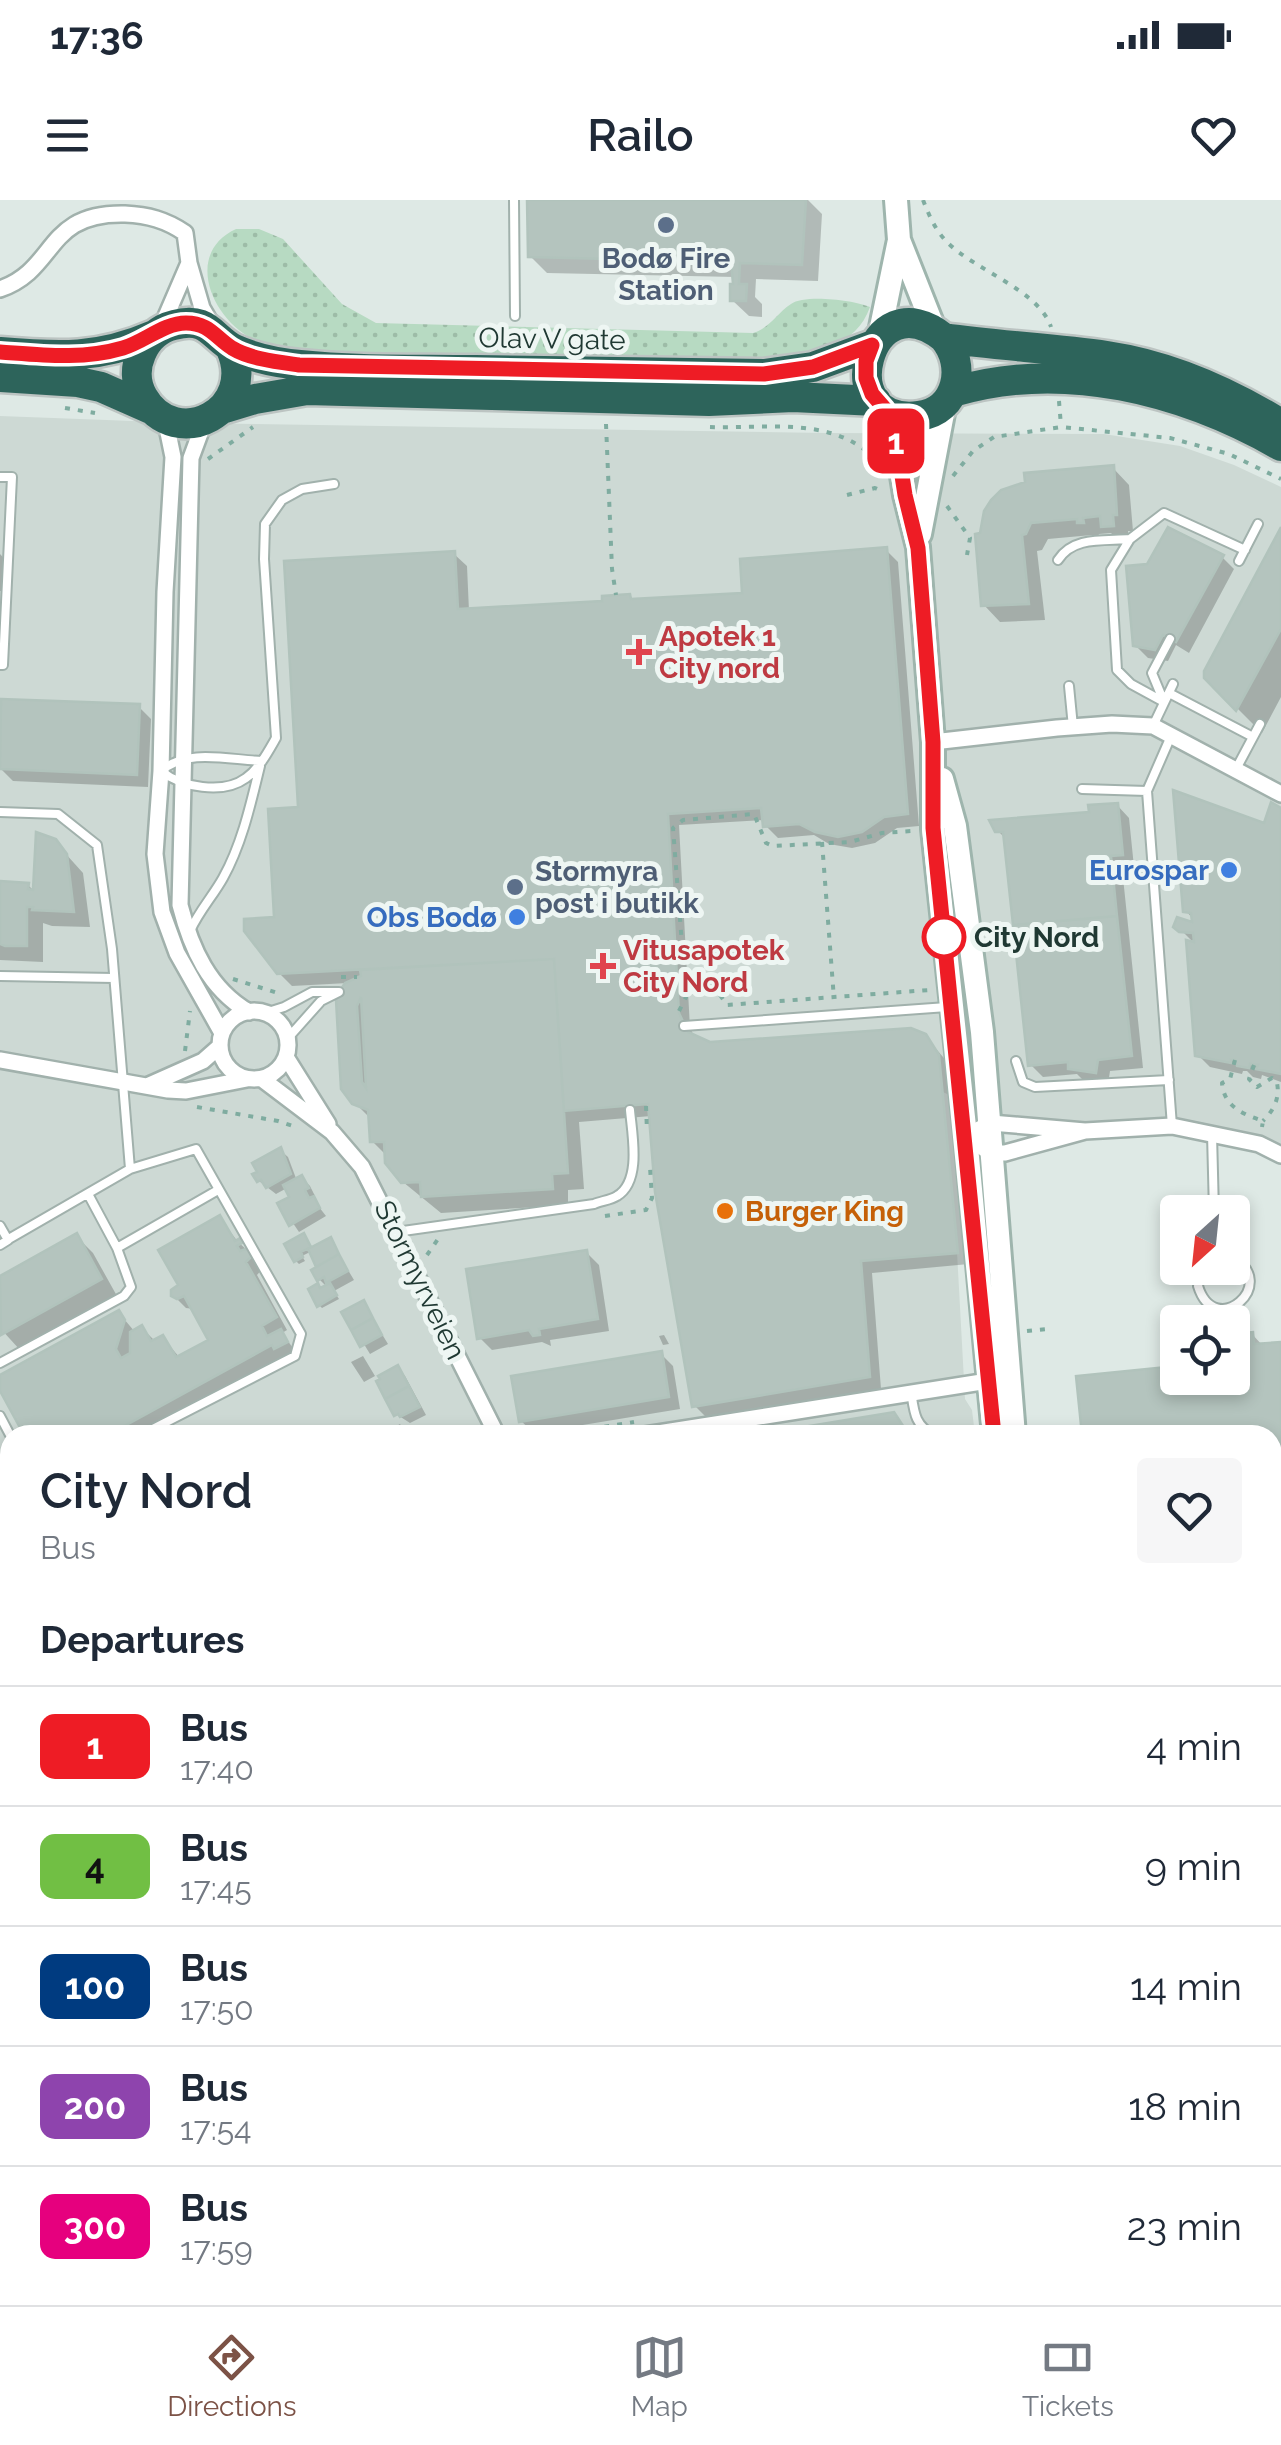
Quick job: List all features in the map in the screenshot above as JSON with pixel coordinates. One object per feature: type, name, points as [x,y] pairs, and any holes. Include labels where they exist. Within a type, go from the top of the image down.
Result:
[{"type":"highway","name":"Olav V gate","points":[[0,352],[61,357],[93,354],[125,348],[157,332],[188,323],[271,361],[351,368],[764,374],[813,367],[876,341],[902,325],[916,324],[940,334],[1110,356],[1150,365],[1227,394],[1281,424]]},
{"type":"highway","points":[[157,332],[140,354],[137,378],[140,390],[159,414]]},
{"type":"highway","points":[[940,334],[958,364],[949,398]]},
{"type":"highway","points":[[214,414],[229,400],[237,379],[234,357],[223,340]]},
{"type":"highway","points":[[876,341],[865,370],[868,386],[881,405]]},
{"type":"highway","name":"Olav V gate","points":[[0,377],[90,385],[178,422],[255,399],[307,390],[709,401],[792,397],[881,405],[916,417],[936,410],[949,398],[1015,378],[1099,382],[1195,405],[1281,446]]},
{"type":"street","points":[[876,341],[899,240],[896,200]]},
{"type":"street","points":[[0,288],[32,268],[80,219],[104,214],[143,215],[169,222],[185,232],[188,263],[202,308],[223,340]]},
{"type":"street","points":[[899,240],[940,334]]},
{"type":"street","points":[[157,332],[188,263]]},
{"type":"street","points":[[918,548],[949,398]]},
{"type":"street","points":[[881,405],[897,444],[918,548],[933,742],[933,828],[993,1425]]},
{"type":"street","points":[[159,414],[173,457],[155,854],[162,912],[188,977],[221,1039],[228,1067],[255,1079]]},
{"type":"street","points":[[0,1060],[186,1091],[272,1074],[286,1058],[288,1038],[279,1022],[231,1001],[200,961],[180,905],[191,458],[214,414]]},
{"type":"street","points":[[933,742],[1073,728],[1152,726],[1281,794]]},
{"type":"street","points":[[933,742],[955,826],[991,1123],[990,1153],[1013,1425]]},
{"type":"street","points":[[149,1085],[202,1061],[221,1039],[228,1022],[257,1012]]},
{"type":"street","name":"Stormyrveien","points":[[286,1058],[332,1132],[362,1167],[491,1425]]},
{"type":"street","name":"Stormyrveien","points":[[255,1079],[332,1132]]},
{"type":"street","points":[[966,1136],[991,1123],[1085,1131],[1172,1126],[1259,1144],[1281,1154]]},
{"type":"street","points":[[966,1136],[990,1153],[1085,1131]]},
{"type":"street","points":[[704,1425],[988,1381]]},
{"type":"lane","points":[[514,200],[514,316]]},
{"type":"lane","points":[[0,477],[12,477],[3,666],[0,665]]},
{"type":"lane","points":[[262,762],[185,756],[161,771],[184,785],[234,784],[262,762],[276,738],[265,524],[282,500],[302,489],[334,484]]},
{"type":"lane","points":[[1164,702],[1131,684],[1117,670],[1111,570],[1130,538],[1164,513],[1244,550]]},
{"type":"lane","points":[[1239,561],[1258,524]]},
{"type":"lane","points":[[1058,560],[1066,548],[1079,542],[1130,538]]},
{"type":"lane","points":[[1164,702],[1152,673],[1170,639]]},
{"type":"lane","points":[[1069,686],[1073,728]]},
{"type":"lane","points":[[1152,726],[1171,688],[1252,737]]},
{"type":"lane","points":[[1236,770],[1260,724]]},
{"type":"lane","points":[[1171,735],[1147,791],[1172,1126]]},
{"type":"lane","points":[[188,935],[201,908],[223,878],[248,814],[262,762]]},
{"type":"lane","points":[[1082,789],[1147,791]]},
{"type":"lane","points":[[0,812],[58,814],[97,845],[114,978],[130,1169]]},
{"type":"lane","points":[[0,976],[114,978]]},
{"type":"lane","points":[[257,1012],[284,1007],[312,992],[339,992],[321,1001],[288,1038]]},
{"type":"lane","points":[[684,1026],[952,1006]]},
{"type":"lane","points":[[1016,1061],[1024,1082],[1035,1087],[1169,1080]]},
{"type":"lane","points":[[396,1232],[594,1204],[620,1195],[629,1180],[633,1160],[630,1110]]},
{"type":"lane","points":[[1212,1134],[1214,1195]]},
{"type":"lane","points":[[0,1226],[4,1242],[130,1169],[196,1149],[301,1334],[295,1356],[160,1425]]},
{"type":"lane","points":[[117,1248],[218,1190]]},
{"type":"lane","points":[[0,1363],[124,1296],[131,1287],[117,1248],[88,1194]]},
{"type":"lane","points":[[1198,1285],[1205,1301],[1219,1308],[1234,1307],[1247,1297],[1250,1285]]},
{"type":"lane","points":[[912,1390],[915,1418],[920,1425]]},
{"type":"path","points":[[923,200],[944,240],[1033,301],[1048,316],[1053,336]]},
{"type":"path","points":[[1058,391],[1061,428]]},
{"type":"path","points":[[57,407],[99,414]]},
{"type":"path","points":[[208,459],[260,423]]},
{"type":"path","points":[[606,424],[616,595]]},
{"type":"path","points":[[696,427],[793,426],[825,431],[868,450],[882,471]]},
{"type":"path","points":[[952,476],[973,451],[994,437],[1061,428],[1170,438],[1228,454],[1281,479]]},
{"type":"path","points":[[847,495],[875,488],[893,496],[886,481]]},
{"type":"path","points":[[943,505],[970,538],[967,555]]},
{"type":"path","points":[[679,1011],[686,997],[673,828],[682,820],[754,814],[766,844],[850,842],[882,833],[916,831]]},
{"type":"path","points":[[822,842],[834,1000]]},
{"type":"path","points":[[337,978],[356,976]]},
{"type":"path","points":[[228,980],[237,978],[276,994],[286,994]]},
{"type":"path","points":[[720,995],[726,1005],[934,990]]},
{"type":"path","points":[[184,1053],[191,1006]]},
{"type":"path","points":[[1235,1060],[1230,1079],[1222,1082],[1223,1095],[1236,1110],[1263,1121]]},
{"type":"path","points":[[1254,1065],[1251,1084],[1257,1087],[1272,1078],[1278,1083],[1274,1109],[1263,1121],[1262,1132]]},
{"type":"path","points":[[646,1106],[648,1140]]},
{"type":"path","points":[[204,1108],[278,1120],[296,1127]]},
{"type":"path","points":[[1018,1332],[1047,1329]]},
{"type":"shaded area","points":[[0,416],[186,423],[1104,434],[1180,446],[1281,487],[1281,1163],[1251,1150],[1202,1138],[1143,1131],[1020,1131],[943,1092],[965,1399],[972,1410],[974,1425],[0,1425]]},
{"type":"green space","points":[[236,229],[259,229],[283,239],[342,304],[376,323],[753,333],[797,301],[829,299],[870,307],[864,320],[845,339],[779,361],[321,355],[261,343],[225,316],[215,301],[207,269],[220,240]]},
{"type":"building","name":"Bodø Fire Station","points":[[527,200],[806,200],[802,265],[740,263],[739,284],[747,284],[746,301],[730,301],[731,262],[528,257]]},
{"type":"building","points":[[1114,465],[1114,526],[1101,527],[1100,516],[1083,518],[1084,523],[1077,523],[1077,519],[1031,523],[1022,535],[1029,604],[981,606],[975,534],[980,533],[984,511],[991,500],[1001,490],[1025,482],[1024,473]]},
{"type":"building","points":[[1168,527],[1224,555],[1176,642],[1163,635],[1155,650],[1133,646],[1126,566],[1147,564]]},
{"type":"building","points":[[1281,527],[1281,629],[1236,711],[1204,678],[1204,671]]},
{"type":"building","points":[[887,547],[908,814],[884,817],[862,832],[838,837],[799,824],[763,827],[761,808],[668,814],[679,1013],[688,1032],[710,1042],[911,1028],[926,1034],[939,1055],[958,1253],[861,1261],[870,1377],[692,1407],[655,1192],[648,1104],[564,1111],[554,959],[277,974],[244,931],[244,919],[274,917],[268,809],[298,807],[284,561],[455,551],[458,609],[602,601],[602,596],[630,594],[631,599],[742,593],[740,559]]},
{"type":"building","points":[[1,699],[140,704],[137,775],[0,769]]},
{"type":"building","points":[[1173,790],[1264,823],[1271,802],[1281,808],[1281,1074],[1256,1069],[1258,1065],[1237,1066],[1235,1060],[1231,1063],[1195,1056],[1186,940],[1194,942],[1193,933],[1179,932],[1173,927],[1177,917],[1192,922],[1191,913],[1183,912]]},
{"type":"building","points":[[1118,803],[1123,855],[1111,856],[1117,916],[1013,925],[1003,832],[995,832],[989,820],[1089,812],[1088,805]]},
{"type":"building","points":[[36,832],[56,839],[67,854],[74,912],[27,907],[27,946],[5,946],[0,944],[0,881],[29,883],[28,889],[33,890]]},
{"type":"building","points":[[1117,916],[1132,1056],[1098,1060],[1096,1073],[1068,1069],[1068,1062],[1028,1066],[1013,925]]},
{"type":"building","points":[[554,959],[568,1173],[552,1174],[553,1189],[421,1197],[420,1182],[401,1183],[385,1163],[384,1142],[370,1142],[368,1110],[352,1104],[341,1089],[336,1000],[345,983],[361,976],[360,970]],"holes":[[[361,997],[366,1088],[362,1082],[357,1006]]]},
{"type":"building","points":[[281,1147],[291,1174],[266,1188],[252,1174],[257,1172],[252,1163]]},
{"type":"building","points":[[302,1175],[309,1198],[314,1196],[320,1208],[289,1226],[277,1203],[289,1197],[283,1185]]},
{"type":"building","points":[[220,1215],[235,1241],[240,1238],[240,1251],[249,1248],[254,1254],[246,1262],[277,1317],[262,1326],[267,1336],[281,1329],[288,1342],[274,1349],[272,1345],[126,1425],[19,1425],[0,1391],[0,1375],[119,1310],[125,1320],[116,1349],[121,1358],[130,1353],[130,1332],[142,1325],[151,1341],[163,1335],[176,1357],[208,1340],[184,1296],[171,1296],[171,1290],[178,1285],[158,1250]]},
{"type":"building","points":[[77,1233],[102,1279],[1,1335],[0,1276]]},
{"type":"building","points":[[304,1233],[311,1247],[294,1262],[284,1244]]},
{"type":"building","points":[[331,1237],[339,1254],[316,1267],[308,1249]]},
{"type":"building","points":[[587,1250],[598,1319],[539,1329],[540,1335],[533,1336],[529,1330],[477,1339],[466,1269]]},
{"type":"building","points":[[339,1254],[348,1271],[326,1283],[324,1277],[317,1281],[311,1270]]},
{"type":"building","points":[[318,1283],[320,1288],[330,1283],[337,1295],[317,1307],[308,1289]]},
{"type":"building","points":[[364,1300],[373,1318],[351,1330],[341,1312]]},
{"type":"building","points":[[373,1318],[382,1335],[360,1347],[351,1330]]},
{"type":"building","points":[[1253,1332],[1254,1344],[1281,1342],[1281,1425],[1081,1425],[1076,1376],[1160,1368],[1160,1395],[1250,1395]]},
{"type":"building","points":[[662,1351],[669,1397],[519,1422],[511,1376]]},
{"type":"building","points":[[398,1365],[409,1386],[385,1399],[376,1381]]},
{"type":"building","points":[[409,1386],[420,1407],[394,1416],[385,1399]]},
{"type":"building","points":[[894,1412],[902,1425],[815,1425]]},
{"type":"bus line","name":"1","points":[[0,352],[61,357],[93,354],[125,348],[169,326],[188,323],[217,332],[230,347],[271,361],[299,365],[764,374],[813,367],[872,345],[866,361],[866,378],[876,401],[885,409],[897,444],[918,548],[933,742],[933,828],[993,1425]]},
{"type":"place","name":"Bodø Fire Station","points":[[666,225]]},
{"type":"place","name":"Apotek 1 City nord","points":[[639,652]]},
{"type":"place","name":"Eurospar","points":[[1229,870]]},
{"type":"place","name":"Stormyra post i butikk","points":[[515,887]]},
{"type":"place","name":"Obs Bodø","points":[[517,917]]},
{"type":"place","name":"City Nord","points":[[944,937]]},
{"type":"place","name":"Vitusapotek City Nord","points":[[603,966]]},
{"type":"place","name":"Burger King","points":[[725,1211]]}]
